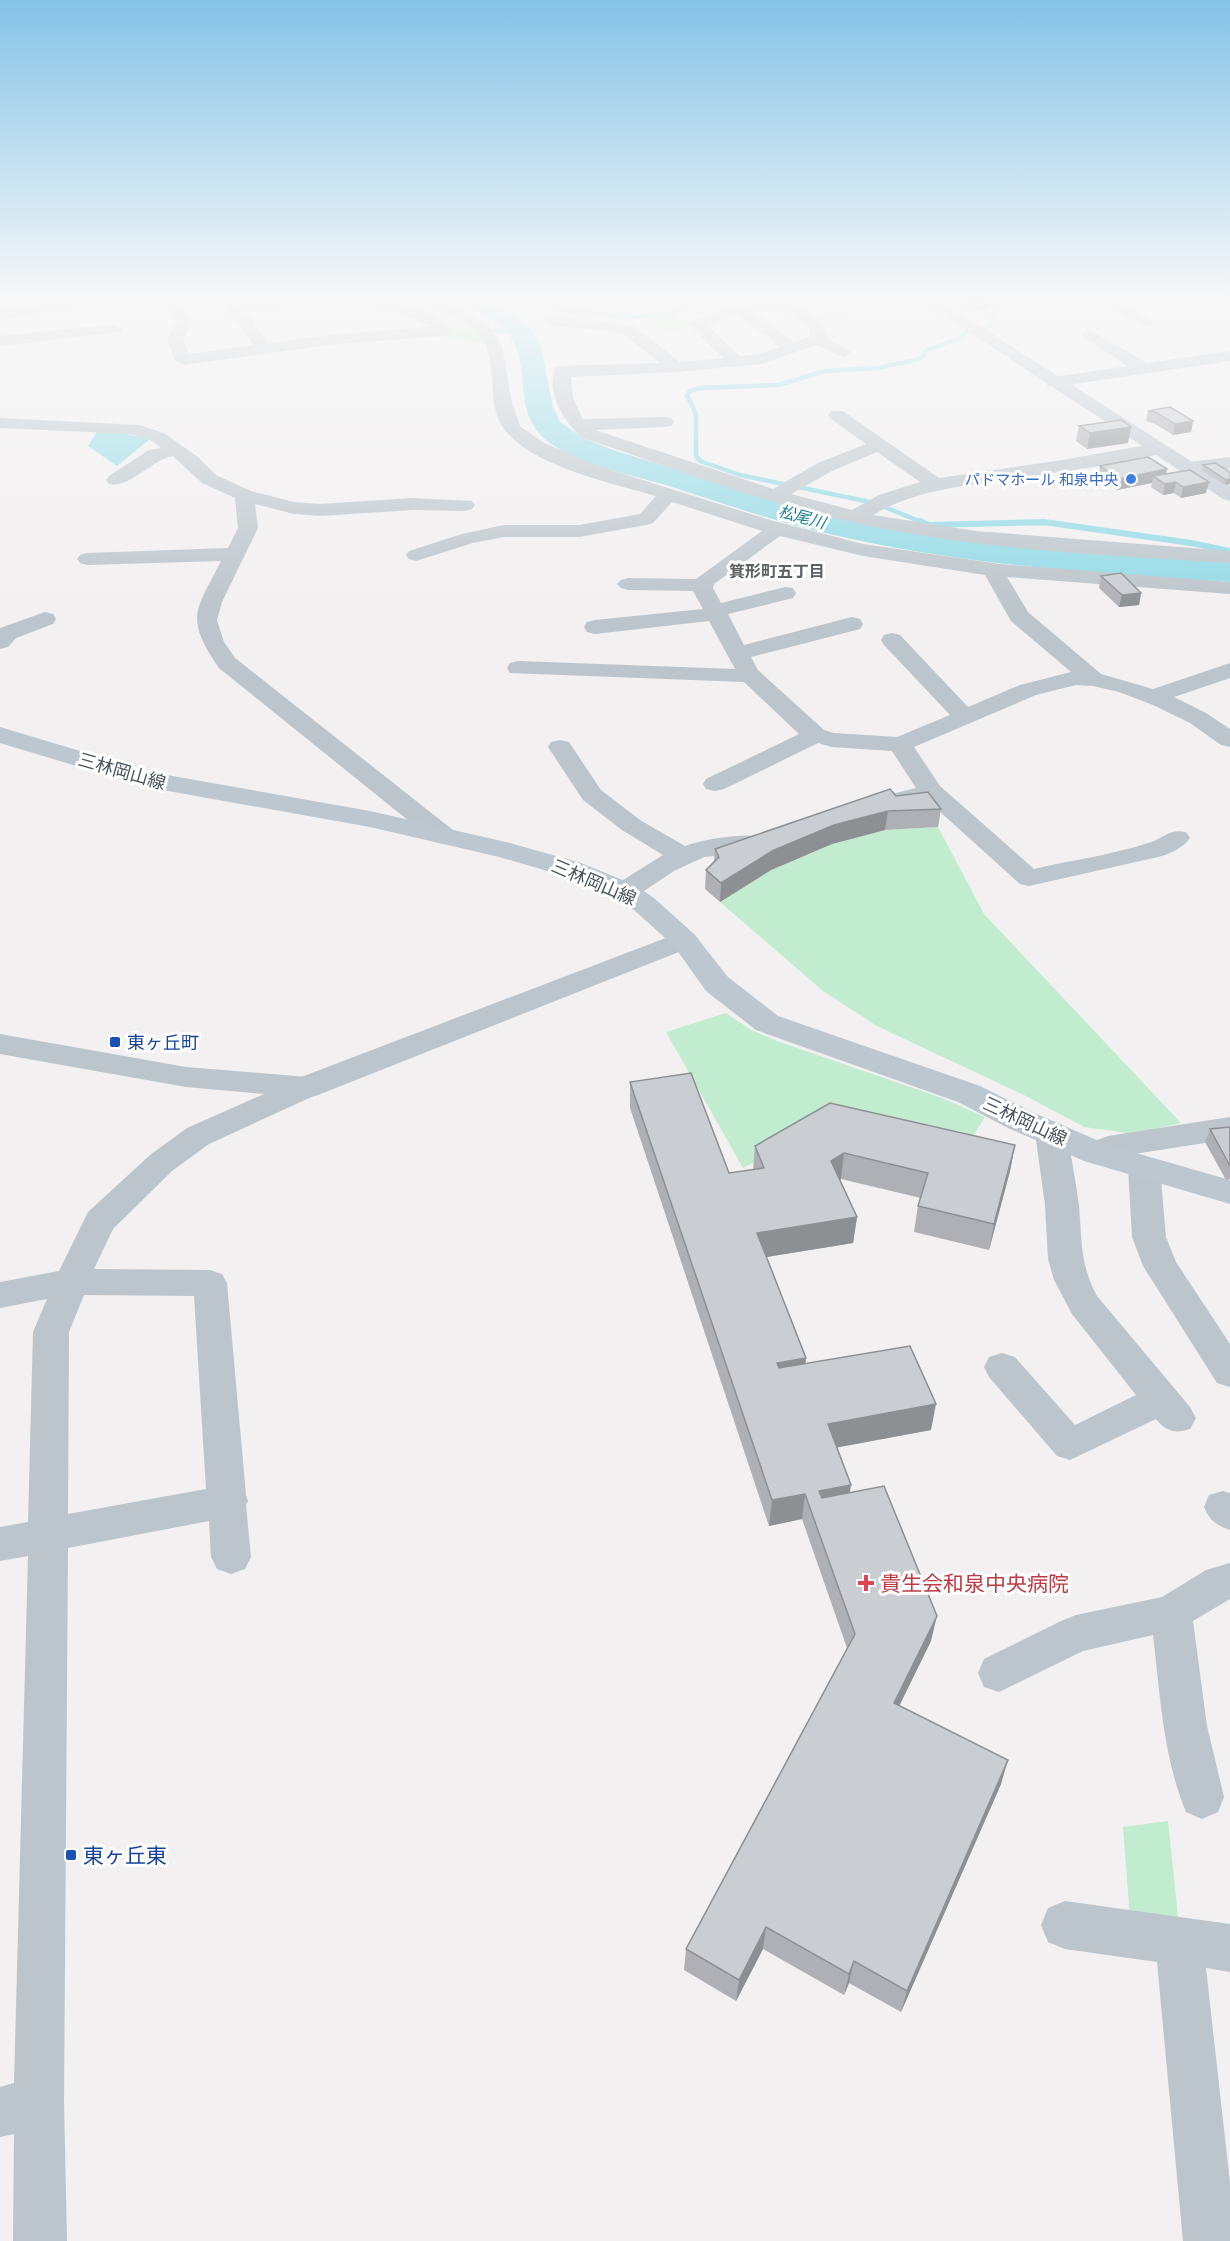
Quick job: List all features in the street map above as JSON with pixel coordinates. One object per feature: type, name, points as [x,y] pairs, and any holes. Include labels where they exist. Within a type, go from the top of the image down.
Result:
[{"type":"main road","points":[[1085,403],[1230,495]]},
{"type":"main road","name":"三林岡山線","points":[[0,735],[146,779],[196,790],[309,807],[444,836],[571,869],[625,891],[645,904],[684,940],[717,984],[767,1023],[969,1094],[1096,1153],[1230,1192]]},
{"type":"street","points":[[503,403],[506,416],[518,436],[574,463],[777,529],[893,554],[993,571],[1230,588]]},
{"type":"street","points":[[566,403],[567,411],[575,424],[589,434],[611,443],[785,490],[855,517],[911,529],[976,537],[1230,557]]},
{"type":"street","points":[[837,415],[935,484]]},
{"type":"street","points":[[575,424],[665,422]]},
{"type":"street","points":[[0,423],[133,429],[158,437],[177,450],[209,479],[244,495],[294,508],[320,510],[413,504],[465,506]]},
{"type":"street","points":[[785,490],[849,455],[879,446]]},
{"type":"street","points":[[855,517],[886,499],[935,484],[1056,467],[1158,449]]},
{"type":"street","points":[[116,480],[156,454],[177,450]]},
{"type":"street","points":[[1188,468],[1230,463]]},
{"type":"street","points":[[416,555],[469,538],[504,531],[579,531],[646,519],[669,494]]},
{"type":"street","points":[[244,495],[248,528],[211,602],[206,620],[213,642],[227,663],[444,836]]},
{"type":"street","points":[[628,584],[702,585],[777,529]]},
{"type":"street","points":[[893,554],[911,529]]},
{"type":"street","points":[[87,559],[124,562],[235,554]]},
{"type":"street","points":[[993,571],[1019,616],[1093,679]]},
{"type":"street","points":[[702,585],[749,674],[816,735],[847,742],[900,744],[1028,690],[1076,678],[1093,679],[1127,687],[1154,697],[1198,718],[1230,740]]},
{"type":"street","points":[[609,628],[716,613],[785,593]]},
{"type":"street","points":[[0,642],[8,633],[45,620]]},
{"type":"street","points":[[738,653],[838,631]]},
{"type":"street","points":[[892,640],[934,672],[965,717]]},
{"type":"street","points":[[517,668],[588,666],[650,668],[734,676],[749,674]]},
{"type":"street","points":[[1154,697],[1230,670]]},
{"type":"street","points":[[726,773],[816,735]]},
{"type":"street","points":[[900,744],[931,791],[1029,878],[1158,849],[1177,838]]},
{"type":"street","points":[[558,756],[592,795],[597,808],[683,856]]},
{"type":"street","points":[[864,802],[893,803],[931,791]]},
{"type":"street","points":[[625,891],[664,864],[707,848],[756,845],[792,836]]},
{"type":"street","points":[[40,2241],[20,2107],[49,1534],[51,1332],[70,1282],[100,1221],[161,1162],[198,1136],[307,1087],[684,940]]},
{"type":"street","points":[[0,1044],[186,1077],[307,1087]]},
{"type":"street","points":[[1096,1153],[1108,1147],[1230,1128]]},
{"type":"street","points":[[1002,1367],[1070,1445],[1168,1409],[1084,1305],[1071,1280],[1065,1259],[1062,1205],[1051,1133]]},
{"type":"street","points":[[1144,1168],[1149,1237],[1156,1256],[1230,1373]]},
{"type":"street","points":[[0,1295],[70,1282],[210,1283],[229,1501],[231,1557]]},
{"type":"street","points":[[0,1544],[229,1501]]},
{"type":"street","points":[[999,1673],[1076,1634],[1171,1612],[1220,1582],[1230,1581]]},
{"type":"street","points":[[1171,1612],[1185,1725],[1202,1797]]},
{"type":"street","points":[[1065,1925],[1230,1948]]},
{"type":"street","points":[[1179,1941],[1210,2241]]},
{"type":"green space","points":[[938,827],[984,914],[1181,1123],[1135,1134],[1084,1127],[1026,1096],[877,1026],[823,991],[720,902],[771,870],[832,844],[885,830]]},
{"type":"green space","points":[[726,1013],[751,1030],[777,1041],[942,1098],[985,1117],[973,1136],[959,1131],[823,1125],[743,1168],[666,1032]]},
{"type":"green space","points":[[1168,1821],[1179,1926],[1130,1918],[1123,1827]]},
{"type":"water","points":[[99,428],[150,439],[117,466],[88,446]]},
{"type":"building","points":[[1170,407],[1193,421],[1175,424],[1157,413],[1148,411]]},
{"type":"building","points":[[1121,420],[1131,427],[1090,433],[1079,426]]},
{"type":"building","points":[[1148,457],[1167,469],[1119,479],[1100,466]]},
{"type":"building","points":[[1215,463],[1230,472],[1230,479],[1226,480],[1203,465]]},
{"type":"building","points":[[1190,470],[1209,482],[1183,487],[1176,482],[1165,484],[1153,476]]},
{"type":"building","points":[[1121,573],[1141,593],[1122,595],[1101,576]]},
{"type":"building","points":[[890,789],[896,796],[928,792],[941,809],[888,811],[834,825],[772,851],[721,883],[706,870],[719,857],[715,849]]},
{"type":"building","name":"貴生会和泉中央病院","points":[[691,1073],[729,1173],[764,1168],[755,1146],[830,1103],[1015,1145],[994,1224],[918,1206],[928,1173],[844,1153],[831,1161],[857,1217],[757,1233],[806,1358],[777,1363],[779,1368],[910,1346],[936,1404],[828,1424],[851,1485],[819,1491],[822,1498],[884,1486],[937,1616],[894,1703],[1008,1760],[907,1991],[854,1961],[849,1974],[766,1927],[739,1980],[686,1949],[855,1634],[805,1494],[772,1500],[630,1082]]},
{"type":"building","points":[[1230,1127],[1230,1166],[1210,1129]]},
{"type":"waterway","name":"松尾川","points":[[538,403],[543,418],[550,428],[560,437],[587,451],[789,515],[877,534],[951,546],[1055,559],[1230,572]]},
{"type":"waterway","points":[[691,403],[696,414],[696,456],[700,461],[740,475],[870,502]]},
{"type":"waterway","points":[[882,506],[924,523]]},
{"type":"waterway","points":[[920,521],[929,525],[1044,522],[1191,543],[1230,551]]},
{"type":"waterway","points":[[1013,523],[1050,523]]},
{"type":"place","name":"パドマホール 和泉中央","points":[[1131,479]]},
{"type":"place","name":"東ヶ丘町","points":[[115,1042]]},
{"type":"place","name":"貴生会和泉中央病院","points":[[866,1583]]},
{"type":"place","name":"東ヶ丘東","points":[[71,1855]]},
{"type":"district","name":"箕形町五丁目","points":[[777,571]]}]
